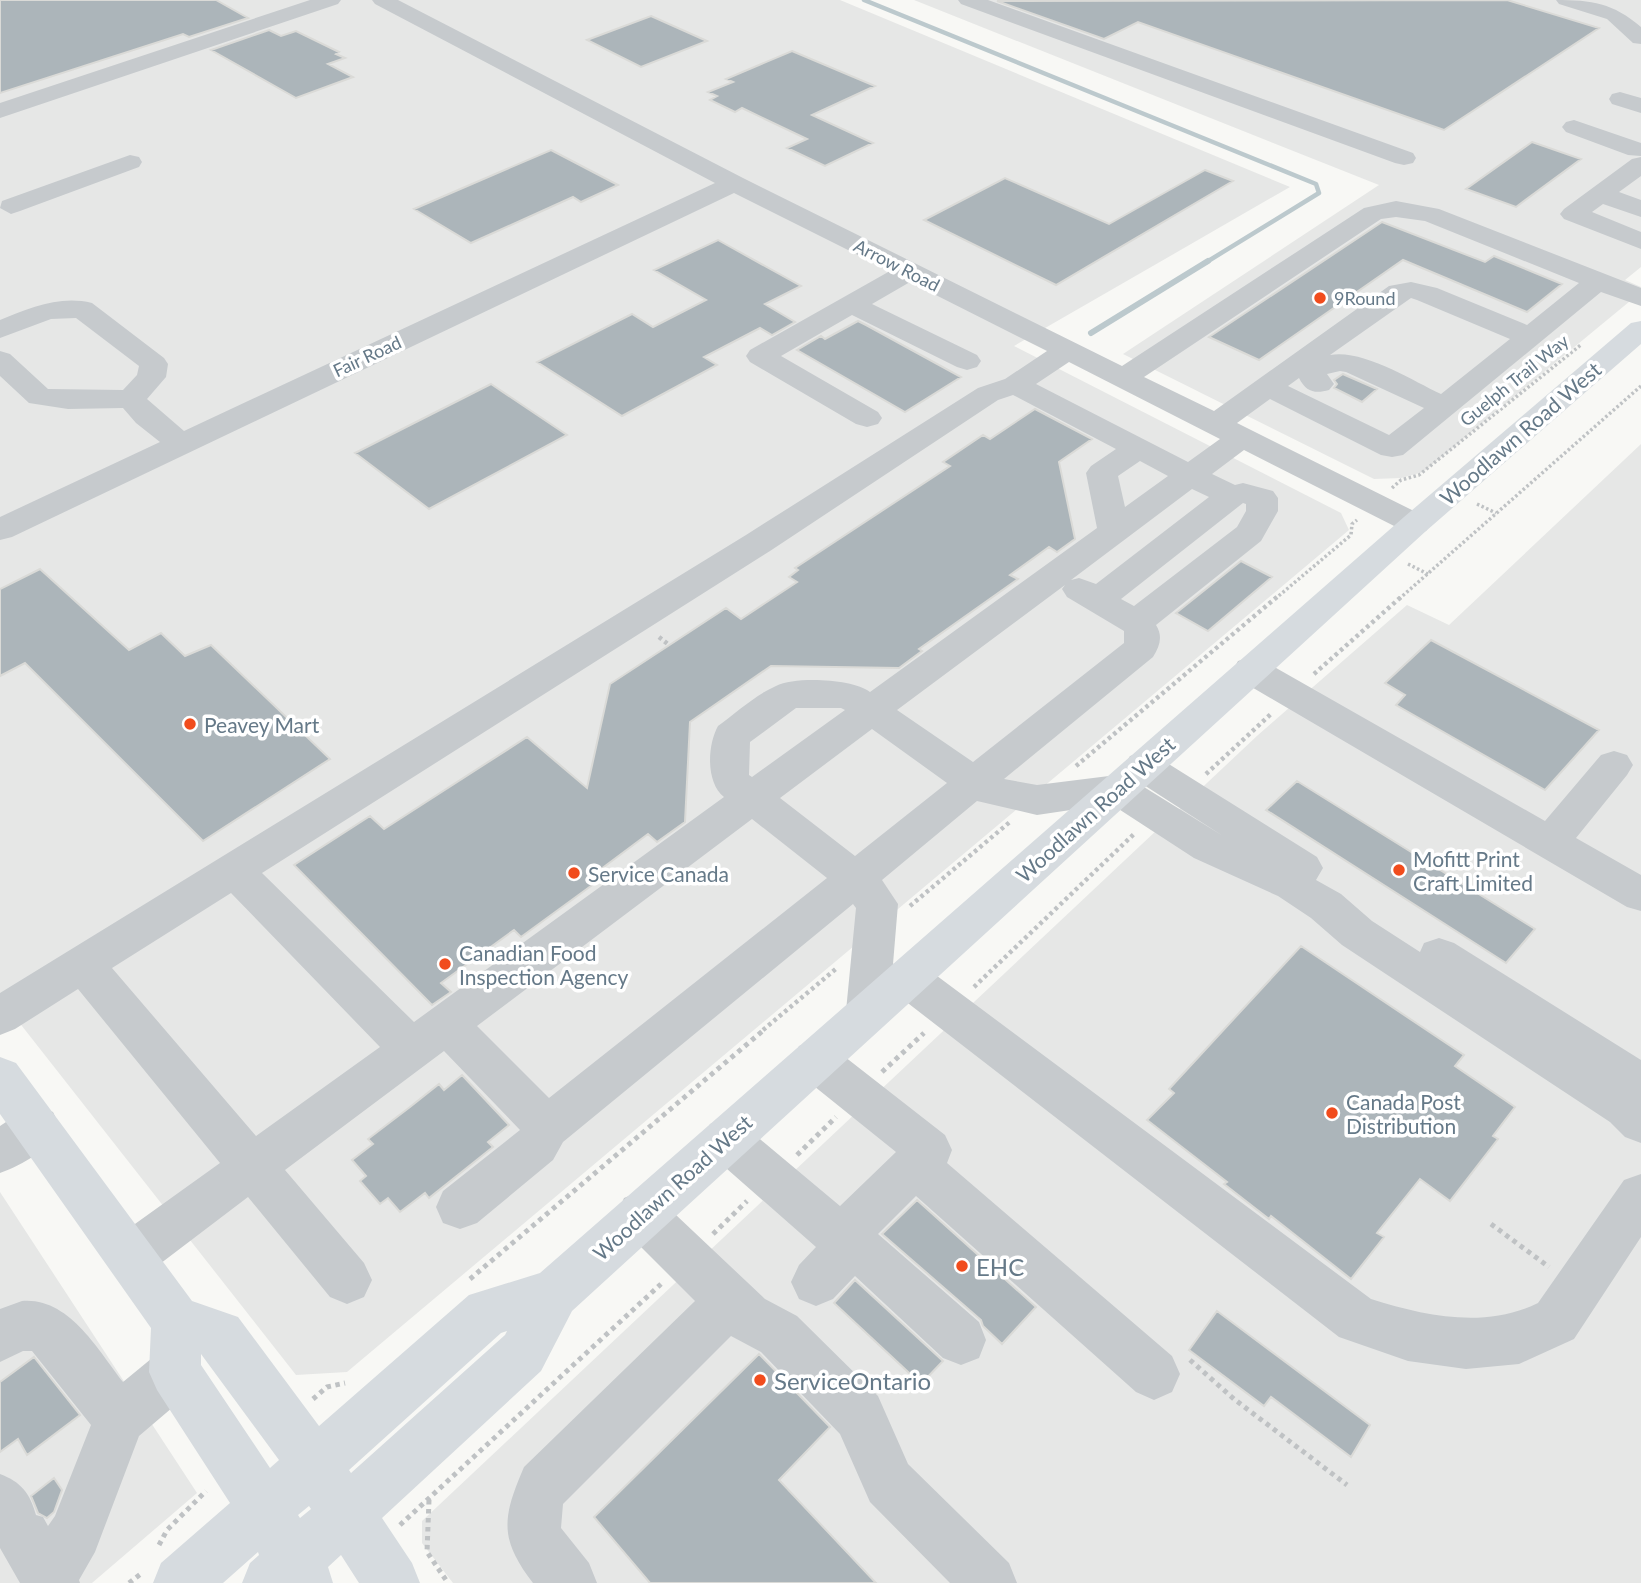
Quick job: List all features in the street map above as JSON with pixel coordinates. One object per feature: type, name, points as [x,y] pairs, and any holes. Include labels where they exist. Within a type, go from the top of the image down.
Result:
[{"type":"main road","name":"Woodlawn Road West","points":[[291,1576],[369,1550],[523,1353],[554,1294],[1415,524],[1641,329]]},
{"type":"main road","points":[[0,1077],[131,1256],[176,1347],[264,1509],[291,1576]]},
{"type":"main road","name":"Woodlawn Road West","points":[[181,1583],[487,1312],[554,1294]]},
{"type":"main road","points":[[176,1347],[220,1335],[286,1423],[369,1550]]},
{"type":"street","points":[[258,0],[286,15]]},
{"type":"street","points":[[0,111],[331,0]]},
{"type":"street","name":"Arrow Road","points":[[382,0],[734,183],[1415,524]]},
{"type":"street","points":[[968,0],[1404,158]]},
{"type":"street","points":[[1566,0],[1614,15],[1641,38]]},
{"type":"street","points":[[1596,113],[1640,150]]},
{"type":"street","points":[[1574,127],[1640,150]]},
{"type":"street","points":[[1640,150],[1601,194],[1573,214],[1641,242]]},
{"type":"street","points":[[4,204],[130,162]]},
{"type":"street","name":"Fair Road","points":[[0,530],[734,183]]},
{"type":"street","points":[[1601,194],[1641,209]]},
{"type":"street","points":[[1124,378],[1373,213],[1396,209],[1430,214],[1641,298]]},
{"type":"street","points":[[867,418],[760,356],[910,271]]},
{"type":"street","points":[[1268,387],[1392,448],[1598,281]]},
{"type":"street","points":[[131,1256],[1191,475],[1268,387],[1399,292],[1411,290],[1530,337]]},
{"type":"street","points":[[851,304],[967,361]]},
{"type":"street","points":[[0,330],[47,311],[82,309],[154,364],[151,377],[131,399],[68,400],[39,397],[0,360]]},
{"type":"street","points":[[0,1016],[758,542],[976,401],[1015,385],[1068,350]]},
{"type":"street","points":[[1414,431],[1322,387],[1314,380],[1312,373],[1318,366],[1327,363],[1353,364],[1444,406]]},
{"type":"street","points":[[1015,385],[1191,475],[1246,497],[1262,511],[1249,534],[1136,622]]},
{"type":"street","points":[[131,399],[147,417],[182,444]]},
{"type":"street","points":[[1114,532],[1102,474],[1139,448]]},
{"type":"street","points":[[1097,600],[1246,497]]},
{"type":"street","points":[[460,1208],[537,1145],[547,1127],[1141,648],[1143,632],[1136,622],[1056,575]]},
{"type":"street","points":[[1251,670],[1641,895]]},
{"type":"street","points":[[868,1011],[877,904],[857,879],[730,781],[731,736],[788,695],[849,695],[975,783],[993,792],[1037,800],[1130,778],[1641,1084]]},
{"type":"street","points":[[1550,842],[1614,765]]},
{"type":"street","points":[[1172,805],[1208,847],[1292,885],[1326,906],[1357,933],[1626,1108],[1641,1122]]},
{"type":"street","points":[[234,870],[411,1049]]},
{"type":"street","points":[[83,964],[347,1280]]},
{"type":"street","points":[[906,977],[1357,1319],[1408,1336],[1466,1344],[1519,1339],[1556,1321],[1641,1196]]},
{"type":"street","points":[[446,1023],[547,1127]]},
{"type":"street","points":[[815,1060],[929,1150],[853,1234],[816,1282]]},
{"type":"street","points":[[0,1152],[37,1127]]},
{"type":"street","points":[[726,1139],[770,1180],[853,1234],[867,1255],[961,1340]]},
{"type":"street","points":[[915,1165],[1154,1374]]},
{"type":"street","points":[[641,1214],[747,1317],[779,1335],[859,1415],[890,1483],[989,1583]]},
{"type":"street","points":[[569,1583],[545,1553],[533,1532],[533,1507],[543,1486],[731,1301]]},
{"type":"street","points":[[0,1337],[8,1330],[27,1324],[48,1330],[119,1419]]},
{"type":"street","points":[[27,1542],[76,1533],[119,1419],[176,1347]]},
{"type":"path","name":"Guelph Trail Way","points":[[1401,480],[1419,475],[1587,340]]},
{"type":"path","points":[[369,1550],[429,1500],[688,1259],[1130,836],[1172,805],[1293,693],[1641,386]]},
{"type":"path","points":[[1491,1224],[1578,1288]]},
{"type":"path","points":[[429,1500],[427,1552],[447,1583]]},
{"type":"shaded area","points":[[0,0],[840,0],[1290,187],[1014,346],[1341,513],[1349,530],[347,1372],[296,1375],[0,998]]},
{"type":"shaded area","points":[[914,0],[1641,0],[1641,267],[1625,280],[1641,287],[1641,292],[1423,472],[1401,478],[1374,479],[1123,354],[1379,185]]},
{"type":"shaded area","points":[[1641,444],[1641,1583],[453,1583],[422,1543],[422,1521],[1258,735],[1407,605],[1449,625]]},
{"type":"shaded area","points":[[0,1192],[197,1493],[92,1583],[0,1583]]},
{"type":"building","points":[[0,0],[216,0],[248,18],[189,37],[183,34],[0,93]]},
{"type":"building","points":[[1507,0],[1599,28],[1444,130],[1138,22],[1104,39],[997,1]]},
{"type":"building","points":[[651,16],[707,41],[641,67],[587,40]]},
{"type":"building","points":[[269,30],[281,36],[296,31],[339,52],[336,54],[345,58],[328,64],[353,77],[296,98],[211,50]]},
{"type":"building","points":[[792,51],[875,86],[812,115],[873,143],[825,166],[787,148],[807,139],[742,108],[735,112],[710,100],[717,96],[708,92],[733,82],[726,79]]},
{"type":"building","points":[[1532,142],[1581,159],[1516,207],[1466,189]]},
{"type":"building","points":[[551,150],[618,185],[581,202],[573,197],[471,243],[414,209]]},
{"type":"building","points":[[1205,170],[1233,181],[1056,285],[924,220],[1005,178],[1109,224]]},
{"type":"building","points":[[1382,222],[1485,262],[1494,256],[1562,284],[1527,312],[1403,260],[1259,360],[1209,337]]},
{"type":"building","points":[[718,240],[801,286],[765,304],[795,322],[772,335],[760,328],[704,357],[717,365],[622,416],[537,362],[632,314],[653,327],[706,300],[654,270]]},
{"type":"building","points":[[858,321],[961,377],[905,412],[797,350],[821,336],[825,339]]},
{"type":"building","points":[[1343,374],[1377,389],[1362,402],[1334,388],[1337,384],[1334,380]]},
{"type":"building","points":[[491,384],[567,435],[429,509],[355,453]]},
{"type":"building","points":[[1035,409],[1092,439],[1059,462],[1075,539],[1057,552],[1049,547],[1010,575],[1018,579],[919,649],[922,651],[899,668],[771,666],[690,722],[685,822],[657,842],[648,834],[589,878],[595,883],[521,937],[514,930],[441,983],[451,992],[432,1005],[294,865],[370,816],[384,829],[527,737],[587,788],[610,684],[726,608],[741,619],[797,582],[789,577],[798,570],[795,568],[950,466],[943,462],[983,435],[990,439]]},
{"type":"building","points":[[1241,561],[1272,577],[1208,631],[1176,613]]},
{"type":"building","name":"Peavey Mart","points":[[40,569],[129,650],[161,633],[185,656],[211,645],[330,759],[203,841],[25,663],[0,676],[0,589]]},
{"type":"building","points":[[1431,640],[1599,730],[1545,790],[1396,705],[1405,695],[1385,683]]},
{"type":"building","name":"Mofitt Print Craft Limited","points":[[1297,781],[1535,929],[1506,963],[1266,810]]},
{"type":"building","name":"Canada Post Distribution","points":[[1301,946],[1464,1055],[1455,1066],[1515,1107],[1493,1136],[1498,1139],[1450,1201],[1420,1179],[1377,1233],[1384,1237],[1351,1279],[1271,1216],[1269,1219],[1224,1184],[1227,1182],[1147,1120],[1174,1093],[1169,1089]]},
{"type":"building","points":[[462,1075],[509,1125],[488,1142],[493,1147],[429,1198],[425,1193],[400,1212],[388,1198],[380,1204],[360,1181],[366,1176],[352,1160],[373,1144],[368,1139],[439,1084],[444,1090]]},
{"type":"building","name":"EHC","points":[[917,1200],[1036,1307],[1002,1344],[983,1326],[981,1320],[882,1234]]},
{"type":"building","points":[[855,1280],[943,1361],[921,1384],[834,1303]]},
{"type":"building","points":[[1217,1311],[1370,1425],[1351,1457],[1271,1397],[1264,1406],[1189,1350]]},
{"type":"building","points":[[759,1354],[830,1427],[779,1480],[876,1583],[650,1583],[594,1517]]},
{"type":"building","points":[[34,1357],[80,1415],[27,1455],[18,1439],[0,1452],[0,1382]]},
{"type":"building","points":[[54,1478],[62,1490],[54,1512],[47,1518],[38,1513],[31,1496]]},
{"type":"waterway","points":[[864,0],[1316,184],[1319,193],[1205,263]]},
{"type":"waterway","points":[[1091,333],[1208,261]]},
{"type":"place","name":"9Round","points":[[1320,298]]},
{"type":"place","name":"Peavey Mart","points":[[190,724]]},
{"type":"place","name":"Mofitt Print Craft Limited","points":[[1399,870]]},
{"type":"place","name":"Service Canada","points":[[574,873]]},
{"type":"place","name":"Canadian Food Inspection Agency","points":[[445,964]]},
{"type":"place","name":"Canada Post Distribution","points":[[1332,1113]]},
{"type":"place","name":"EHC","points":[[962,1266]]},
{"type":"place","name":"ServiceOntario","points":[[760,1380]]}]
